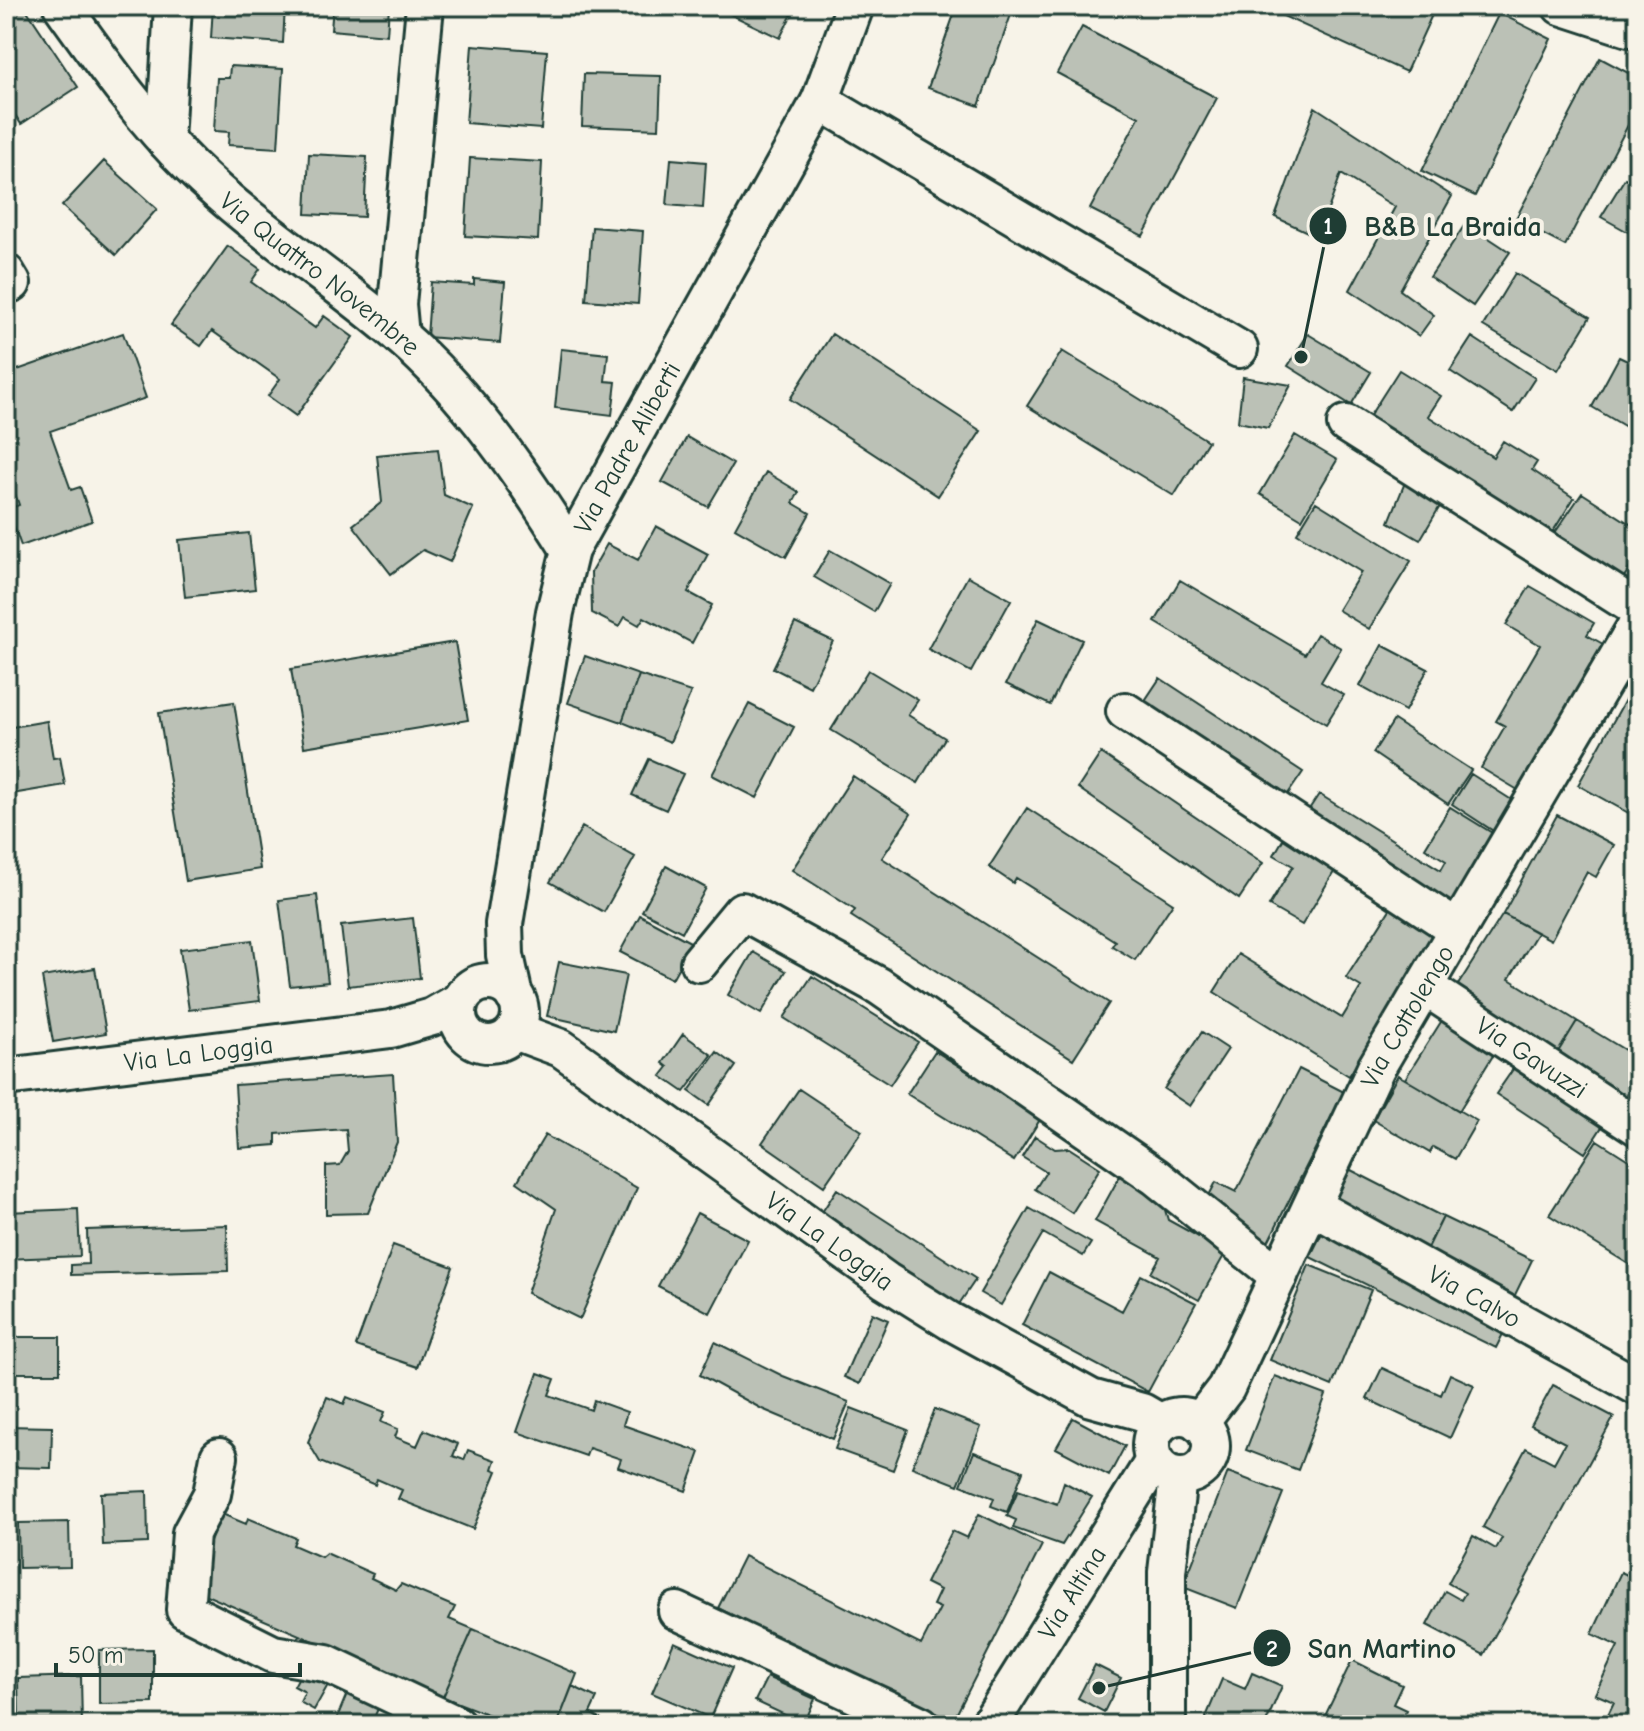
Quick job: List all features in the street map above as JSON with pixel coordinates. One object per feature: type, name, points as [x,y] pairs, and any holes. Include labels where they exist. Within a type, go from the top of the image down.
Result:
[{"type":"street","name":"Via Quattro Novembre","points":[[62,6],[165,140],[244,215],[400,336],[493,436],[570,550]]},
{"type":"street","points":[[165,140],[173,6]]},
{"type":"street","points":[[400,336],[397,304],[425,6]]},
{"type":"street","name":"Via Padre Aliberti","points":[[515,1013],[505,955],[504,924],[555,612],[570,550],[820,101],[855,6]]},
{"type":"street","points":[[1561,6],[1629,28],[1638,25]]},
{"type":"street","points":[[820,101],[1239,349]]},
{"type":"street","points":[[1346,424],[1638,609]]},
{"type":"street","name":"Via Cottolengo","points":[[1199,1423],[1226,1388],[1376,1068],[1638,623]]},
{"type":"street","points":[[1125,711],[1457,929]]},
{"type":"street","points":[[699,963],[742,911],[879,986],[1156,1177],[1279,1276]]},
{"type":"street","name":"Via Padre Aliberti","points":[[465,994],[504,924]]},
{"type":"street","points":[[491,982],[502,985],[515,1013],[508,1038],[490,1045],[471,1040],[459,1025],[465,994],[491,982]]},
{"type":"street","name":"Via Gavuzzi","points":[[1425,987],[1638,1127]]},
{"type":"street","name":"Via La Loggia","points":[[6,1077],[391,1029],[432,1017],[465,994]]},
{"type":"street","name":"Via La Loggia","points":[[515,1013],[886,1281],[950,1321],[1091,1398],[1142,1412],[1161,1423]]},
{"type":"street","name":"Via La Loggia","points":[[391,1029],[471,1040]]},
{"type":"street","name":"Via Calvo","points":[[1312,1206],[1638,1387]]},
{"type":"street","points":[[1166,1469],[1193,1474],[1209,1458],[1208,1435],[1199,1423],[1184,1417],[1161,1423],[1152,1437],[1166,1469],[1167,1725]]},
{"type":"street","points":[[219,1457],[212,1494],[191,1533],[185,1610],[273,1654],[326,1663],[457,1725]]},
{"type":"street","name":"Via Altina","points":[[989,1725],[1166,1469]]},
{"type":"street","points":[[677,1611],[921,1725]]},
{"type":"building","points":[[6,6],[24,6],[78,87],[21,124],[6,101]]},
{"type":"building","points":[[213,6],[285,6],[283,43],[211,38]]},
{"type":"building","points":[[333,6],[389,6],[387,35],[331,30]]},
{"type":"building","points":[[713,6],[796,6],[780,38]]},
{"type":"building","points":[[957,6],[1014,6],[979,106],[928,88]]},
{"type":"building","points":[[1261,6],[1436,6],[1406,72]]},
{"type":"building","points":[[1499,13],[1551,39],[1475,196],[1422,171]]},
{"type":"building","points":[[1082,27],[1217,98],[1143,236],[1090,209],[1139,117],[1057,73]]},
{"type":"building","points":[[472,45],[547,51],[541,129],[466,123]]},
{"type":"building","points":[[1600,58],[1638,78],[1638,106],[1565,246],[1515,220]]},
{"type":"building","points":[[230,66],[283,69],[278,148],[228,145],[229,132],[214,131],[217,78],[229,78]]},
{"type":"building","points":[[584,74],[661,76],[659,129],[582,126]]},
{"type":"building","points":[[1315,107],[1452,196],[1400,290],[1434,315],[1419,336],[1350,290],[1395,207],[1341,174],[1318,237],[1275,217]]},
{"type":"building","points":[[309,154],[367,157],[364,217],[306,214]]},
{"type":"building","points":[[470,158],[542,162],[538,240],[465,236]]},
{"type":"building","points":[[671,159],[706,162],[703,208],[667,205]]},
{"type":"building","points":[[104,161],[157,209],[116,255],[62,206]]},
{"type":"building","points":[[1625,178],[1638,185],[1638,215],[1628,232],[1601,217]]},
{"type":"building","points":[[1466,223],[1510,252],[1473,306],[1430,277]]},
{"type":"building","points":[[592,227],[643,231],[638,304],[586,300]]},
{"type":"building","points":[[228,246],[260,269],[251,282],[315,328],[324,316],[353,337],[296,416],[268,396],[280,379],[212,331],[201,346],[171,325]]},
{"type":"building","points":[[1515,273],[1590,317],[1558,370],[1483,326]]},
{"type":"building","points":[[474,279],[505,282],[500,343],[427,337],[431,282],[474,285]]},
{"type":"building","points":[[123,333],[146,398],[50,431],[71,490],[80,487],[92,521],[21,546],[8,509],[19,505],[6,468],[6,374]]},
{"type":"building","points":[[832,334],[981,431],[938,496],[790,399]]},
{"type":"building","points":[[1308,334],[1371,372],[1351,405],[1288,366]]},
{"type":"building","points":[[1472,337],[1535,378],[1513,412],[1450,371]]},
{"type":"building","points":[[561,349],[608,354],[605,381],[616,382],[612,415],[555,408]]},
{"type":"building","points":[[1062,351],[1208,441],[1174,496],[1027,406]]},
{"type":"building","points":[[1619,357],[1638,366],[1638,434],[1592,407]]},
{"type":"building","points":[[1399,370],[1441,396],[1428,416],[1493,457],[1503,441],[1537,462],[1532,470],[1574,498],[1547,541],[1364,425]]},
{"type":"building","points":[[1243,377],[1291,385],[1268,428],[1238,422]]},
{"type":"building","points":[[1295,435],[1337,460],[1302,519],[1260,494]]},
{"type":"building","points":[[687,437],[733,464],[708,507],[662,482]]},
{"type":"building","points":[[438,449],[444,495],[473,508],[450,562],[423,550],[391,574],[353,525],[382,502],[377,455]]},
{"type":"building","points":[[1410,470],[1446,496],[1420,540],[1389,522]]},
{"type":"building","points":[[766,472],[799,492],[793,503],[810,513],[786,557],[735,528]]},
{"type":"building","points":[[1582,493],[1638,529],[1638,555],[1617,588],[1548,543]]},
{"type":"building","points":[[1316,502],[1411,561],[1369,629],[1338,610],[1361,572],[1297,533]]},
{"type":"building","points":[[656,526],[708,554],[688,592],[712,605],[692,643],[644,617],[639,625],[625,617],[619,627],[592,613],[591,572],[607,544],[638,560]]},
{"type":"building","points":[[249,533],[255,589],[185,597],[179,540]]},
{"type":"building","points":[[830,550],[890,584],[874,612],[814,577]]},
{"type":"building","points":[[968,576],[1011,600],[971,672],[928,649]]},
{"type":"building","points":[[1180,580],[1305,654],[1317,634],[1341,648],[1321,682],[1344,695],[1326,724],[1155,622]]},
{"type":"building","points":[[1530,586],[1594,623],[1587,635],[1610,648],[1523,793],[1481,768],[1505,726],[1496,721],[1540,645],[1506,625]]},
{"type":"building","points":[[1038,619],[1082,640],[1050,705],[1006,684]]},
{"type":"building","points":[[795,623],[833,641],[810,687],[773,668]]},
{"type":"building","points":[[455,642],[468,720],[304,747],[291,669]]},
{"type":"building","points":[[1382,645],[1428,669],[1405,711],[1360,686]]},
{"type":"building","points":[[585,656],[639,675],[622,722],[568,703]]},
{"type":"building","points":[[868,670],[918,700],[908,715],[945,738],[918,783],[831,730]]},
{"type":"building","points":[[639,675],[691,692],[670,742],[622,722]]},
{"type":"building","points":[[1160,678],[1303,772],[1279,807],[1136,714]]},
{"type":"building","points":[[1636,680],[1638,809],[1634,816],[1578,785]]},
{"type":"building","points":[[234,702],[260,869],[186,881],[159,713]]},
{"type":"building","points":[[749,704],[794,727],[757,798],[712,775]]},
{"type":"building","points":[[1394,720],[1471,770],[1448,804],[1373,753]]},
{"type":"building","points":[[47,721],[53,758],[60,757],[65,785],[6,795],[6,728]]},
{"type":"building","points":[[1101,753],[1263,863],[1239,899],[1078,788]]},
{"type":"building","points":[[649,759],[683,774],[666,810],[632,795]]},
{"type":"building","points":[[1471,774],[1518,804],[1498,834],[1452,804]]},
{"type":"building","points":[[853,776],[911,814],[882,858],[1109,1003],[1073,1059],[851,916],[855,910],[792,870]]},
{"type":"building","points":[[1319,794],[1441,870],[1446,861],[1425,848],[1450,807],[1497,836],[1450,912],[1302,820]]},
{"type":"building","points":[[1027,808],[1173,903],[1135,960],[1112,946],[1115,941],[1016,878],[1013,883],[989,867]]},
{"type":"building","points":[[1557,815],[1614,845],[1596,877],[1587,872],[1551,940],[1503,914]]},
{"type":"building","points":[[1291,826],[1343,857],[1302,925],[1269,906],[1293,866],[1274,855]]},
{"type":"building","points":[[582,827],[635,857],[604,912],[550,882]]},
{"type":"building","points":[[666,866],[706,888],[682,932],[642,911]]},
{"type":"building","points":[[317,895],[328,982],[290,986],[279,900]]},
{"type":"building","points":[[1394,903],[1440,932],[1349,1076],[1214,992],[1238,954],[1342,1018],[1361,987],[1346,978]]},
{"type":"building","points":[[1503,914],[1537,933],[1509,979],[1577,1021],[1553,1060],[1451,996]]},
{"type":"building","points":[[640,915],[692,943],[672,979],[620,952]]},
{"type":"building","points":[[413,918],[420,978],[348,986],[341,926]]},
{"type":"building","points":[[6,921],[13,971],[8,972],[11,997],[6,998]]},
{"type":"building","points":[[252,940],[260,1001],[189,1010],[180,949]]},
{"type":"building","points":[[753,952],[786,971],[761,1014],[728,995]]},
{"type":"building","points":[[559,962],[626,975],[614,1031],[547,1016]]},
{"type":"building","points":[[95,968],[106,1033],[53,1042],[42,977]]},
{"type":"building","points":[[812,976],[918,1042],[890,1085],[784,1018]]},
{"type":"building","points":[[1444,1017],[1497,1049],[1459,1111],[1405,1079]]},
{"type":"building","points":[[1577,1021],[1638,1058],[1638,1116],[1553,1060]]},
{"type":"building","points":[[1202,1032],[1228,1049],[1190,1106],[1164,1089]]},
{"type":"building","points":[[683,1034],[712,1055],[684,1092],[661,1076],[668,1067],[663,1063]]},
{"type":"building","points":[[935,1051],[1041,1118],[1014,1161],[907,1094]]},
{"type":"building","points":[[717,1052],[736,1066],[709,1105],[689,1091]]},
{"type":"building","points":[[1520,1059],[1609,1116],[1585,1153],[1496,1094]]},
{"type":"building","points":[[1299,1069],[1344,1092],[1267,1244],[1204,1205],[1216,1182],[1236,1192]]},
{"type":"building","points":[[393,1074],[397,1142],[368,1213],[326,1214],[326,1166],[340,1165],[348,1151],[346,1129],[276,1134],[276,1145],[239,1148],[235,1085]]},
{"type":"building","points":[[1398,1075],[1477,1121],[1455,1159],[1433,1147],[1430,1153],[1373,1120]]},
{"type":"building","points":[[799,1089],[862,1131],[824,1186],[762,1143]]},
{"type":"building","points":[[545,1135],[637,1188],[580,1319],[527,1293],[556,1209],[517,1182]]},
{"type":"building","points":[[1035,1136],[1055,1149],[1069,1148],[1100,1168],[1072,1213],[1035,1189],[1046,1172],[1022,1157]]},
{"type":"building","points":[[1597,1140],[1638,1166],[1638,1270],[1549,1215]]},
{"type":"building","points":[[1347,1168],[1443,1217],[1422,1258],[1327,1208]]},
{"type":"building","points":[[1122,1172],[1160,1193],[1168,1220],[1226,1252],[1199,1300],[1151,1273],[1160,1257],[1095,1221]]},
{"type":"building","points":[[837,1189],[976,1279],[953,1313],[815,1223]]},
{"type":"building","points":[[1029,1208],[1091,1243],[1083,1256],[1043,1233],[1001,1305],[980,1293]]},
{"type":"building","points":[[78,1209],[80,1256],[6,1259],[6,1212]]},
{"type":"building","points":[[697,1213],[748,1240],[710,1313],[658,1286]]},
{"type":"building","points":[[1443,1217],[1532,1260],[1514,1297],[1425,1254]]},
{"type":"building","points":[[227,1225],[228,1271],[71,1275],[71,1265],[88,1264],[87,1230]]},
{"type":"building","points":[[1325,1227],[1511,1318],[1496,1348],[1310,1257]]},
{"type":"building","points":[[393,1245],[453,1267],[417,1367],[356,1346]]},
{"type":"building","points":[[1309,1265],[1371,1290],[1332,1386],[1270,1360]]},
{"type":"building","points":[[1049,1272],[1122,1311],[1141,1275],[1196,1303],[1148,1392],[1022,1325]]},
{"type":"building","points":[[872,1313],[888,1320],[860,1384],[844,1377]]},
{"type":"building","points":[[8,1337],[60,1337],[60,1373],[8,1373]]},
{"type":"building","points":[[715,1342],[783,1376],[849,1402],[833,1439],[762,1409],[700,1375]]},
{"type":"building","points":[[1382,1368],[1441,1395],[1450,1374],[1474,1385],[1450,1438],[1367,1399]]},
{"type":"building","points":[[538,1373],[555,1379],[549,1395],[591,1410],[594,1400],[627,1412],[623,1425],[700,1452],[686,1491],[618,1467],[621,1459],[589,1448],[586,1456],[517,1432]]},
{"type":"building","points":[[1275,1376],[1326,1395],[1298,1470],[1246,1450]]},
{"type":"building","points":[[1553,1385],[1614,1417],[1484,1655],[1427,1625],[1445,1591],[1461,1600],[1465,1593],[1448,1583],[1473,1536],[1496,1549],[1502,1538],[1483,1527],[1526,1448],[1554,1463],[1565,1443],[1531,1425]]},
{"type":"building","points":[[327,1397],[344,1404],[347,1397],[385,1412],[381,1422],[398,1429],[395,1437],[417,1446],[424,1430],[458,1444],[453,1456],[464,1460],[468,1450],[495,1460],[492,1469],[497,1471],[473,1529],[398,1499],[402,1490],[377,1479],[375,1485],[320,1462],[308,1442]]},
{"type":"building","points":[[851,1408],[908,1430],[893,1470],[835,1449]]},
{"type":"building","points":[[935,1409],[981,1427],[958,1485],[912,1467]]},
{"type":"building","points":[[1073,1418],[1125,1446],[1109,1476],[1056,1448]]},
{"type":"building","points":[[6,1426],[52,1427],[51,1468],[6,1467]]},
{"type":"building","points":[[974,1452],[1023,1471],[1007,1512],[991,1506],[994,1498],[961,1485]]},
{"type":"building","points":[[1228,1472],[1283,1493],[1237,1608],[1183,1587]]},
{"type":"building","points":[[1064,1482],[1092,1497],[1062,1545],[1013,1528],[1016,1520],[1007,1516],[1018,1490],[1057,1504]]},
{"type":"building","points":[[147,1491],[148,1543],[103,1545],[101,1493]]},
{"type":"building","points":[[222,1514],[246,1524],[248,1518],[296,1538],[293,1545],[321,1557],[326,1553],[373,1574],[371,1578],[396,1590],[401,1584],[455,1607],[449,1619],[473,1629],[443,1697],[190,1588]]},
{"type":"building","points":[[979,1514],[1042,1545],[951,1725],[718,1608],[744,1556],[921,1645],[940,1608],[933,1605],[940,1590],[926,1583],[952,1531],[967,1538]]},
{"type":"building","points":[[69,1522],[70,1567],[19,1568],[18,1523]]},
{"type":"building","points":[[1621,1572],[1638,1580],[1638,1725],[1603,1725],[1614,1702],[1595,1694],[1618,1646],[1592,1634]]},
{"type":"building","points":[[473,1629],[577,1674],[557,1725],[515,1725],[443,1697]]},
{"type":"building","points":[[674,1642],[732,1668],[710,1718],[652,1693]]},
{"type":"building","points":[[153,1649],[153,1703],[99,1704],[99,1650]]},
{"type":"building","points":[[1352,1660],[1402,1685],[1393,1704],[1406,1710],[1400,1722],[1407,1725],[1333,1725],[1323,1720]]},
{"type":"building","points":[[1095,1665],[1121,1678],[1104,1712],[1078,1698]]},
{"type":"building","points":[[302,1671],[328,1685],[314,1710],[300,1702],[305,1692],[294,1686]]},
{"type":"building","points":[[1252,1673],[1282,1686],[1265,1725],[1209,1725],[1206,1717],[1222,1679],[1245,1689]]},
{"type":"building","points":[[81,1676],[82,1725],[19,1725],[18,1678]]},
{"type":"building","points":[[767,1677],[815,1699],[804,1724],[755,1701]]},
{"type":"building","points":[[572,1686],[597,1698],[590,1713],[611,1725],[557,1725]]},
{"type":"building","points":[[348,1691],[380,1704],[371,1725],[334,1725]]},
{"type":"building","points":[[845,1715],[865,1725],[840,1725]]},
{"type":"place","name":"B&B La Braida","points":[[1301,357]]},
{"type":"place","name":"San Martino","points":[[1099,1688]]}]
